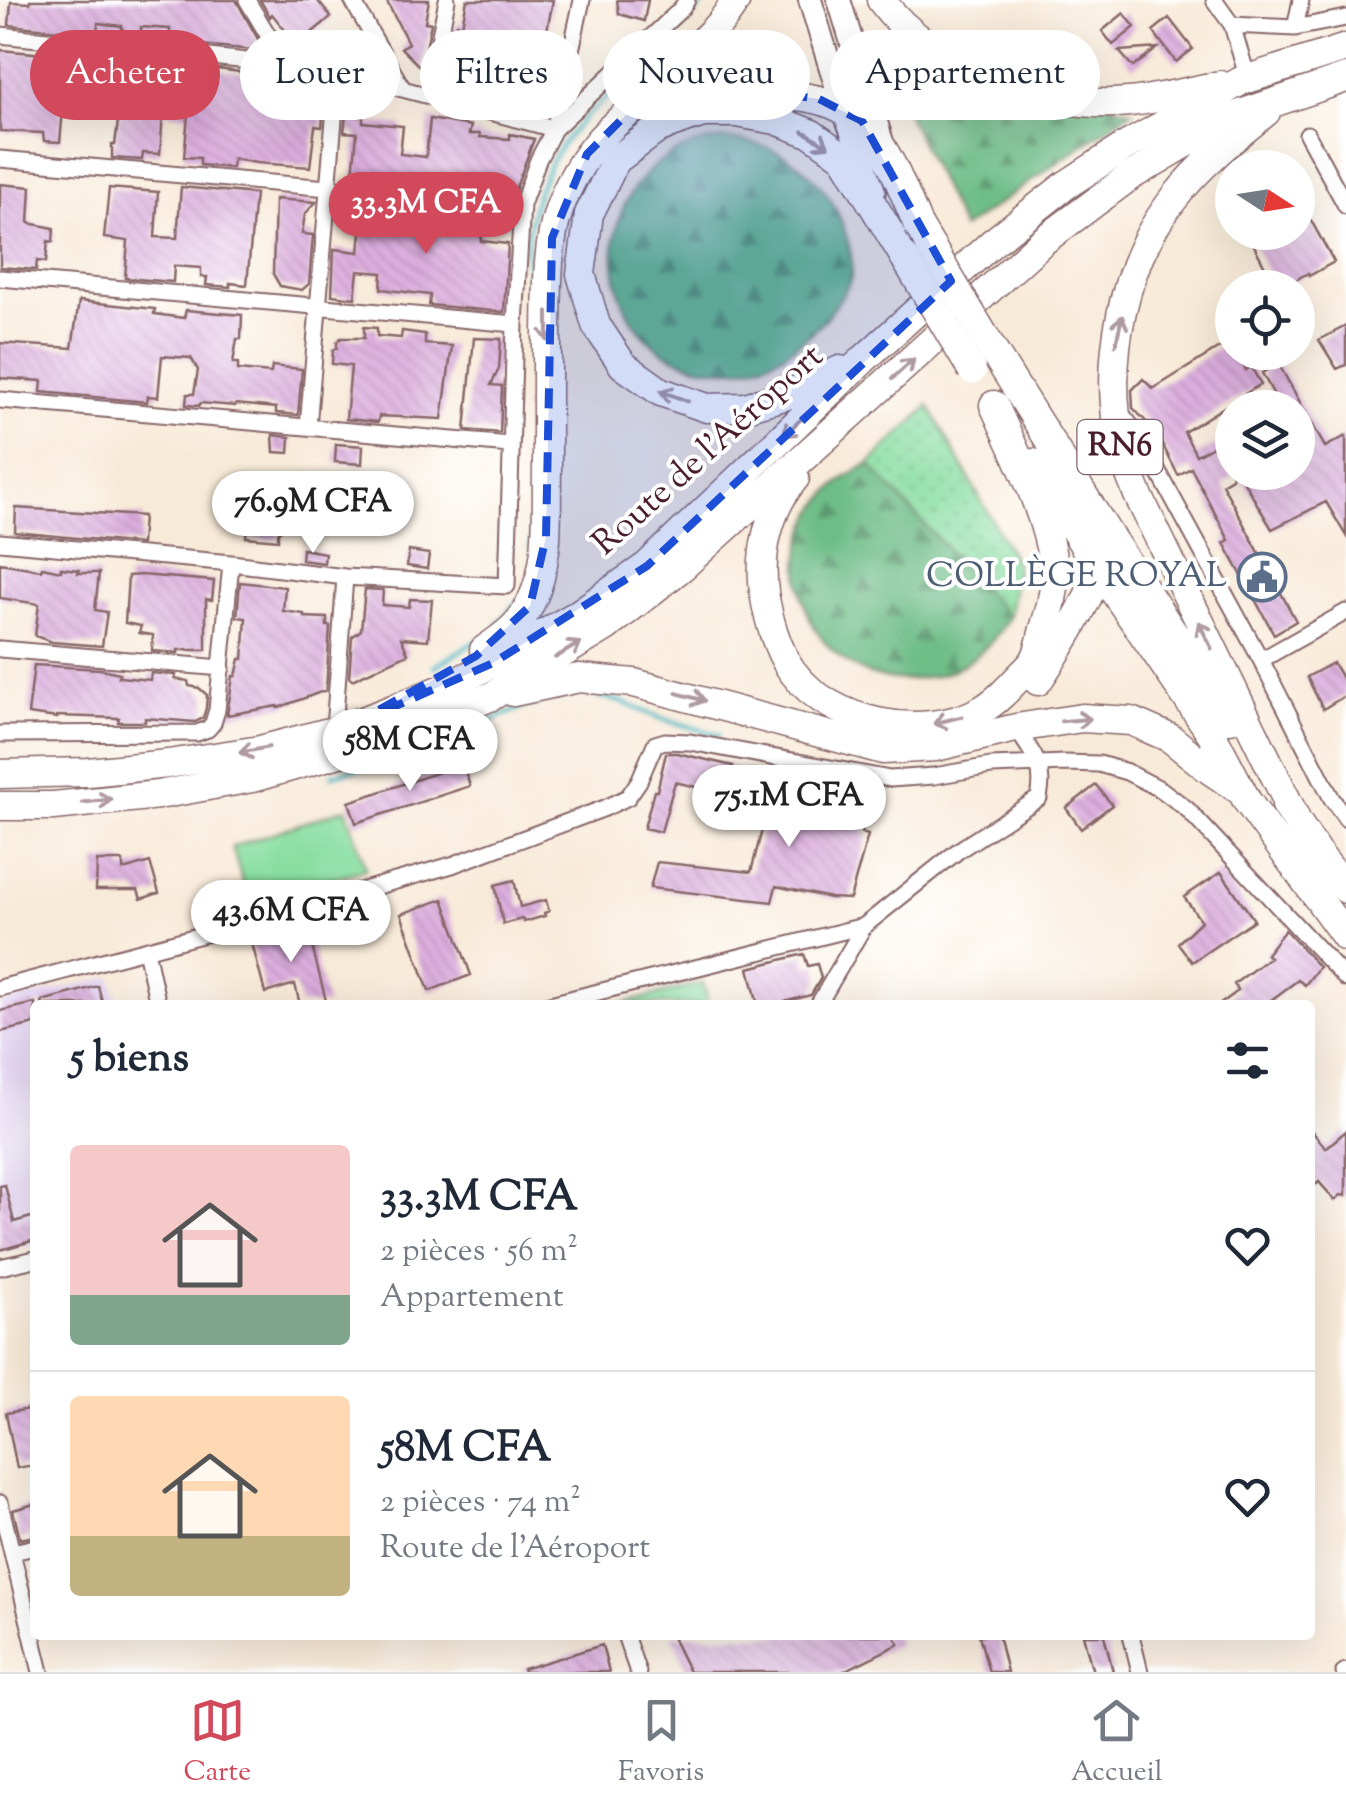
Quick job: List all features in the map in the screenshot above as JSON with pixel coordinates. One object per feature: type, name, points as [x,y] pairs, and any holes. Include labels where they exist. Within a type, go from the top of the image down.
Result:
[{"type":"highway","points":[[713,30],[736,0]]},
{"type":"highway","points":[[881,0],[918,38],[954,61],[1029,92],[1083,102],[1128,102],[1244,80]]},
{"type":"highway","name":"Route de l'Aéroport","points":[[0,774],[88,772],[260,750],[341,728],[445,688],[493,663],[574,616],[647,566],[864,359],[992,243],[1066,186],[1124,147],[1244,80],[1346,48]]},
{"type":"highway","name":"Route de l'Aéroport","points":[[0,806],[54,806],[158,795],[252,778],[388,740],[492,696],[606,627],[682,567],[1057,230],[1128,177],[1229,118],[1346,78]]},
{"type":"highway","name":"RN6","points":[[1282,99],[1210,157],[1174,198],[1147,241],[1129,284],[1114,353],[1120,448],[1138,495],[1294,817]]},
{"type":"highway","points":[[864,359],[784,396],[745,407],[707,408],[660,392],[624,365],[596,325],[580,274],[589,214],[616,160],[659,128],[703,113],[776,120],[812,134],[844,157],[904,239],[984,364],[1106,530],[1316,851],[1346,889]]},
{"type":"highway","points":[[341,728],[417,684],[476,656],[511,632],[530,606],[542,576],[546,537],[552,238],[569,183],[587,154],[620,120]]},
{"type":"highway","points":[[861,120],[882,146],[904,239]]},
{"type":"highway","points":[[831,434],[784,491],[767,532],[761,570],[766,605],[792,671],[820,698],[858,717],[901,727],[942,723],[979,711],[1006,693],[1035,659],[1052,603],[1054,573],[1039,509],[994,405],[984,364]]},
{"type":"highway","name":"RN6","points":[[994,405],[1100,571],[1213,736],[1240,790],[1346,937]]},
{"type":"highway","points":[[984,735],[1025,699],[1056,654],[1100,571],[1106,530]]},
{"type":"highway","points":[[492,696],[579,678],[634,683],[883,750],[936,747],[1016,728],[1082,718],[1131,721],[1170,738],[1240,790]]},
{"type":"main road","points":[[810,0],[830,65]]},
{"type":"main road","points":[[839,0],[882,146]]},
{"type":"main road","points":[[849,120],[904,239]]},
{"type":"street","points":[[247,0],[265,30]]},
{"type":"street","points":[[352,0],[403,89]]},
{"type":"street","points":[[441,30],[447,0]]},
{"type":"street","points":[[0,542],[344,577],[507,586],[522,205],[554,129],[582,0]]},
{"type":"street","points":[[554,129],[687,0]]},
{"type":"street","points":[[1214,0],[1232,25],[1244,80]]},
{"type":"street","points":[[1295,28],[1300,0]]},
{"type":"street","points":[[1232,25],[1295,28],[1346,18]]},
{"type":"street","points":[[0,35],[240,60]]},
{"type":"street","points":[[400,88],[420,94]]},
{"type":"street","points":[[308,427],[334,120]]},
{"type":"street","points":[[520,120],[554,129]]},
{"type":"street","points":[[1306,134],[1346,206]]},
{"type":"street","points":[[0,159],[522,205]]},
{"type":"street","points":[[0,278],[515,324]]},
{"type":"street","points":[[0,400],[510,445]]},
{"type":"street","points":[[1115,406],[1139,436],[1332,799],[1346,818]]},
{"type":"street","points":[[0,734],[197,733],[208,729],[214,723],[222,668],[231,563]]},
{"type":"street","points":[[341,728],[344,577]]},
{"type":"street","points":[[1261,660],[1346,612]]},
{"type":"street","points":[[0,649],[222,668]]},
{"type":"street","points":[[821,1000],[864,926],[959,850],[1039,798],[1039,764],[1016,728]]},
{"type":"street","points":[[0,988],[262,920],[452,865],[605,808],[628,797],[655,744],[665,740],[890,779],[1039,764],[1099,764],[1128,772],[1187,808],[1346,978]]},
{"type":"street","points":[[566,1000],[864,926]]},
{"type":"street","points":[[146,950],[157,1000]]},
{"type":"street","points":[[0,1267],[30,1260]]},
{"type":"street","points":[[0,1502],[30,1626]]},
{"type":"street","points":[[12,1552],[30,1548]]},
{"type":"street","points":[[33,1640],[41,1672]]},
{"type":"street","points":[[627,1640],[638,1672]]},
{"type":"street","points":[[1132,1640],[1140,1672]]},
{"type":"highlighted area","points":[[724,86],[819,99],[862,121],[951,281],[647,566],[493,663],[348,727],[476,656],[530,606],[546,537],[552,238],[587,154],[635,106],[680,90]]},
{"type":"shaded area","points":[[111,977],[117,1000],[30,1000],[30,1244],[0,1253],[0,1004]]},
{"type":"green space","points":[[1100,101],[1132,111],[962,229],[910,120],[1100,120]]},
{"type":"green space","points":[[720,139],[762,146],[798,164],[813,178],[837,212],[852,265],[843,294],[804,339],[778,357],[731,369],[683,361],[647,338],[624,304],[614,264],[618,222],[637,184],[671,155]]},
{"type":"green space","points":[[929,406],[1017,565],[1009,617],[869,464]]},
{"type":"green space","points":[[869,464],[1009,617],[984,649],[939,675],[882,677],[846,662],[820,635],[804,601],[799,563],[808,525],[831,491]]},
{"type":"green space","points":[[346,808],[366,869],[249,903],[232,847]]},
{"type":"green space","points":[[703,983],[708,1000],[637,1000]]},
{"type":"building","points":[[236,0],[253,30],[240,30],[240,49],[220,47],[220,30],[122,30],[122,26],[98,23],[97,30],[9,25],[11,2]]},
{"type":"building","points":[[260,0],[317,0],[331,17],[315,30],[285,30],[272,14],[270,17]]},
{"type":"building","points":[[386,0],[429,0],[425,22],[431,23],[430,30],[420,30],[420,67],[401,48],[408,43]]},
{"type":"building","points":[[467,0],[553,0],[547,30],[453,30],[457,24],[462,25]]},
{"type":"building","points":[[617,0],[648,0],[644,21],[619,14]]},
{"type":"building","points":[[1124,13],[1135,27],[1113,45],[1102,31]]},
{"type":"building","points":[[1169,18],[1193,49],[1176,62],[1153,31]]},
{"type":"building","points":[[1158,48],[1133,67],[1119,51]]},
{"type":"building","points":[[0,50],[30,53],[30,120],[62,120],[60,142],[44,141],[43,133],[0,131]]},
{"type":"building","points":[[220,69],[240,72],[240,120],[323,120],[322,127],[315,126],[310,167],[233,159],[232,168],[200,165],[200,158],[184,157],[188,120],[220,120]]},
{"type":"building","points":[[118,120],[162,120],[160,154],[143,153],[142,160],[112,158]]},
{"type":"building","points":[[345,120],[403,126],[400,154],[426,157],[430,120],[471,126],[469,134],[480,137],[510,139],[510,134],[534,139],[514,193],[495,191],[496,188],[465,189],[360,179],[360,175],[353,175],[357,133],[344,132]]},
{"type":"building","points":[[0,184],[31,187],[29,223],[54,228],[46,262],[37,261],[36,270],[0,267]]},
{"type":"building","points":[[181,187],[255,194],[247,285],[206,285],[207,277],[201,277],[201,268],[174,266],[173,282],[125,278],[128,241],[104,238],[109,188],[158,192],[155,237],[177,238]]},
{"type":"building","points":[[275,199],[316,202],[305,214],[302,234],[313,235],[309,284],[302,290],[280,286],[273,274]]},
{"type":"building","points":[[357,202],[484,214],[481,241],[508,244],[504,312],[429,305],[430,295],[381,289],[382,273],[358,271],[355,298],[332,295],[334,249],[359,252],[363,213],[356,213]]},
{"type":"building","points":[[1315,228],[1334,262],[1315,273],[1267,270],[1256,250],[1315,250]]},
{"type":"building","points":[[79,301],[155,309],[154,314],[184,318],[186,310],[242,315],[241,339],[237,339],[233,363],[238,363],[238,370],[271,373],[272,366],[302,369],[298,415],[276,413],[276,408],[236,404],[186,405],[187,394],[194,394],[198,370],[191,358],[162,356],[158,397],[148,396],[147,402],[41,392],[42,381],[0,378],[0,343],[72,348]]},
{"type":"building","points":[[1346,326],[1346,365],[1337,369],[1319,340]]},
{"type":"building","points":[[364,327],[377,328],[377,336],[401,338],[402,331],[425,334],[425,344],[452,346],[442,419],[346,419],[351,366],[332,364],[333,350],[341,338],[364,338]]},
{"type":"building","points":[[474,338],[501,339],[499,369],[491,385],[502,386],[500,433],[465,430]]},
{"type":"building","points":[[1215,351],[1215,370],[1253,370],[1261,384],[1251,390],[1215,390],[1215,413],[1184,432],[1196,455],[1215,445],[1215,490],[1225,490],[1296,621],[1274,634],[1224,543],[1229,540],[1191,468],[1178,475],[1156,432],[1133,408],[1132,390],[1143,379],[1153,389]]},
{"type":"building","points":[[1282,370],[1293,390],[1271,390],[1262,373]]},
{"type":"building","points":[[1315,429],[1325,447],[1346,436],[1346,536],[1326,502],[1272,529],[1249,490],[1315,490]]},
{"type":"building","points":[[273,435],[290,437],[289,453],[274,452]]},
{"type":"building","points":[[336,444],[363,446],[362,464],[335,462]]},
{"type":"building","points":[[249,504],[280,507],[284,526],[278,540],[246,537]]},
{"type":"building","points":[[16,508],[143,516],[141,544],[15,532]]},
{"type":"building","points":[[302,549],[325,553],[324,563],[301,560]]},
{"type":"building","points":[[409,551],[429,554],[427,569],[407,566]]},
{"type":"building","points":[[0,563],[99,573],[95,610],[107,612],[102,646],[52,642],[35,636],[39,604],[0,598]]},
{"type":"building","points":[[128,576],[214,581],[212,600],[206,599],[206,650],[152,651],[153,635],[139,633],[141,626],[125,623]]},
{"type":"building","points":[[240,582],[285,587],[283,611],[327,618],[330,626],[326,690],[278,708],[227,715],[233,676],[243,659],[246,618],[237,617]]},
{"type":"building","points":[[365,589],[383,590],[382,605],[409,607],[410,599],[432,600],[428,640],[401,638],[408,654],[352,680],[352,637],[361,630]]},
{"type":"building","points":[[1333,663],[1342,678],[1346,676],[1346,695],[1323,709],[1307,677]]},
{"type":"building","points":[[34,665],[100,669],[120,673],[119,677],[150,680],[151,673],[176,675],[175,679],[188,681],[189,686],[207,695],[206,708],[203,718],[195,722],[145,718],[145,722],[118,722],[119,718],[28,714]]},
{"type":"building","points":[[666,753],[733,766],[726,794],[675,782],[661,832],[644,828]]},
{"type":"building","points":[[463,764],[470,786],[356,823],[349,802]]},
{"type":"building","points":[[775,780],[806,788],[808,783],[870,800],[862,833],[868,835],[850,899],[776,886],[772,902],[650,888],[657,862],[751,872]]},
{"type":"building","points":[[1096,785],[1112,805],[1081,829],[1066,808]]},
{"type":"building","points":[[97,861],[123,861],[123,870],[150,862],[159,893],[141,899],[138,890],[96,890]]},
{"type":"building","points":[[1221,872],[1254,920],[1192,962],[1178,943],[1201,921],[1184,897]]},
{"type":"building","points":[[514,880],[520,907],[546,900],[549,911],[545,916],[503,924],[495,885]]},
{"type":"building","points":[[443,899],[471,975],[429,991],[401,914]]},
{"type":"building","points":[[360,909],[367,936],[341,942],[335,916]]},
{"type":"building","points":[[306,923],[326,1000],[299,1000],[295,984],[265,993],[252,943],[291,932],[290,927]]},
{"type":"building","points":[[1285,930],[1319,967],[1305,985],[1298,980],[1271,1000],[1226,1000],[1238,991],[1234,984],[1270,957],[1266,954]]},
{"type":"building","points":[[804,954],[808,966],[817,964],[821,978],[811,995],[792,1000],[757,1000],[749,968]]},
{"type":"building","points":[[98,986],[102,1000],[46,1000]]},
{"type":"building","points":[[30,1004],[30,1025],[0,1032],[0,1011]]},
{"type":"building","points":[[1346,1131],[1346,1196],[1335,1200],[1319,1182],[1315,1185],[1315,1135],[1326,1148]]},
{"type":"building","points":[[5,1185],[14,1222],[30,1217],[30,1241],[0,1250],[0,1186]]},
{"type":"building","points":[[30,1409],[30,1466],[17,1468],[6,1413]]},
{"type":"building","points":[[30,1505],[30,1537],[20,1539],[13,1510]]},
{"type":"building","points":[[673,1640],[897,1640],[899,1644],[842,1672],[689,1672]]},
{"type":"building","points":[[980,1640],[999,1640],[1007,1672],[989,1672]]},
{"type":"building","points":[[1084,1640],[1105,1640],[1113,1672],[1093,1672]]},
{"type":"building","points":[[602,1645],[609,1672],[523,1669]]},
{"type":"waterway","points":[[533,324],[528,231],[536,197],[550,165],[580,123],[706,0]]},
{"type":"waterway","points":[[533,430],[533,479]]},
{"type":"waterway","points":[[531,549],[533,490]]},
{"type":"waterway","points":[[498,624],[517,602]]},
{"type":"waterway","points":[[434,667],[478,640]]},
{"type":"waterway","points":[[332,775],[387,761],[526,706],[583,691],[719,735]]},
{"type":"place","name":"COLLÈGE ROYAL","points":[[1262,577]]}]
